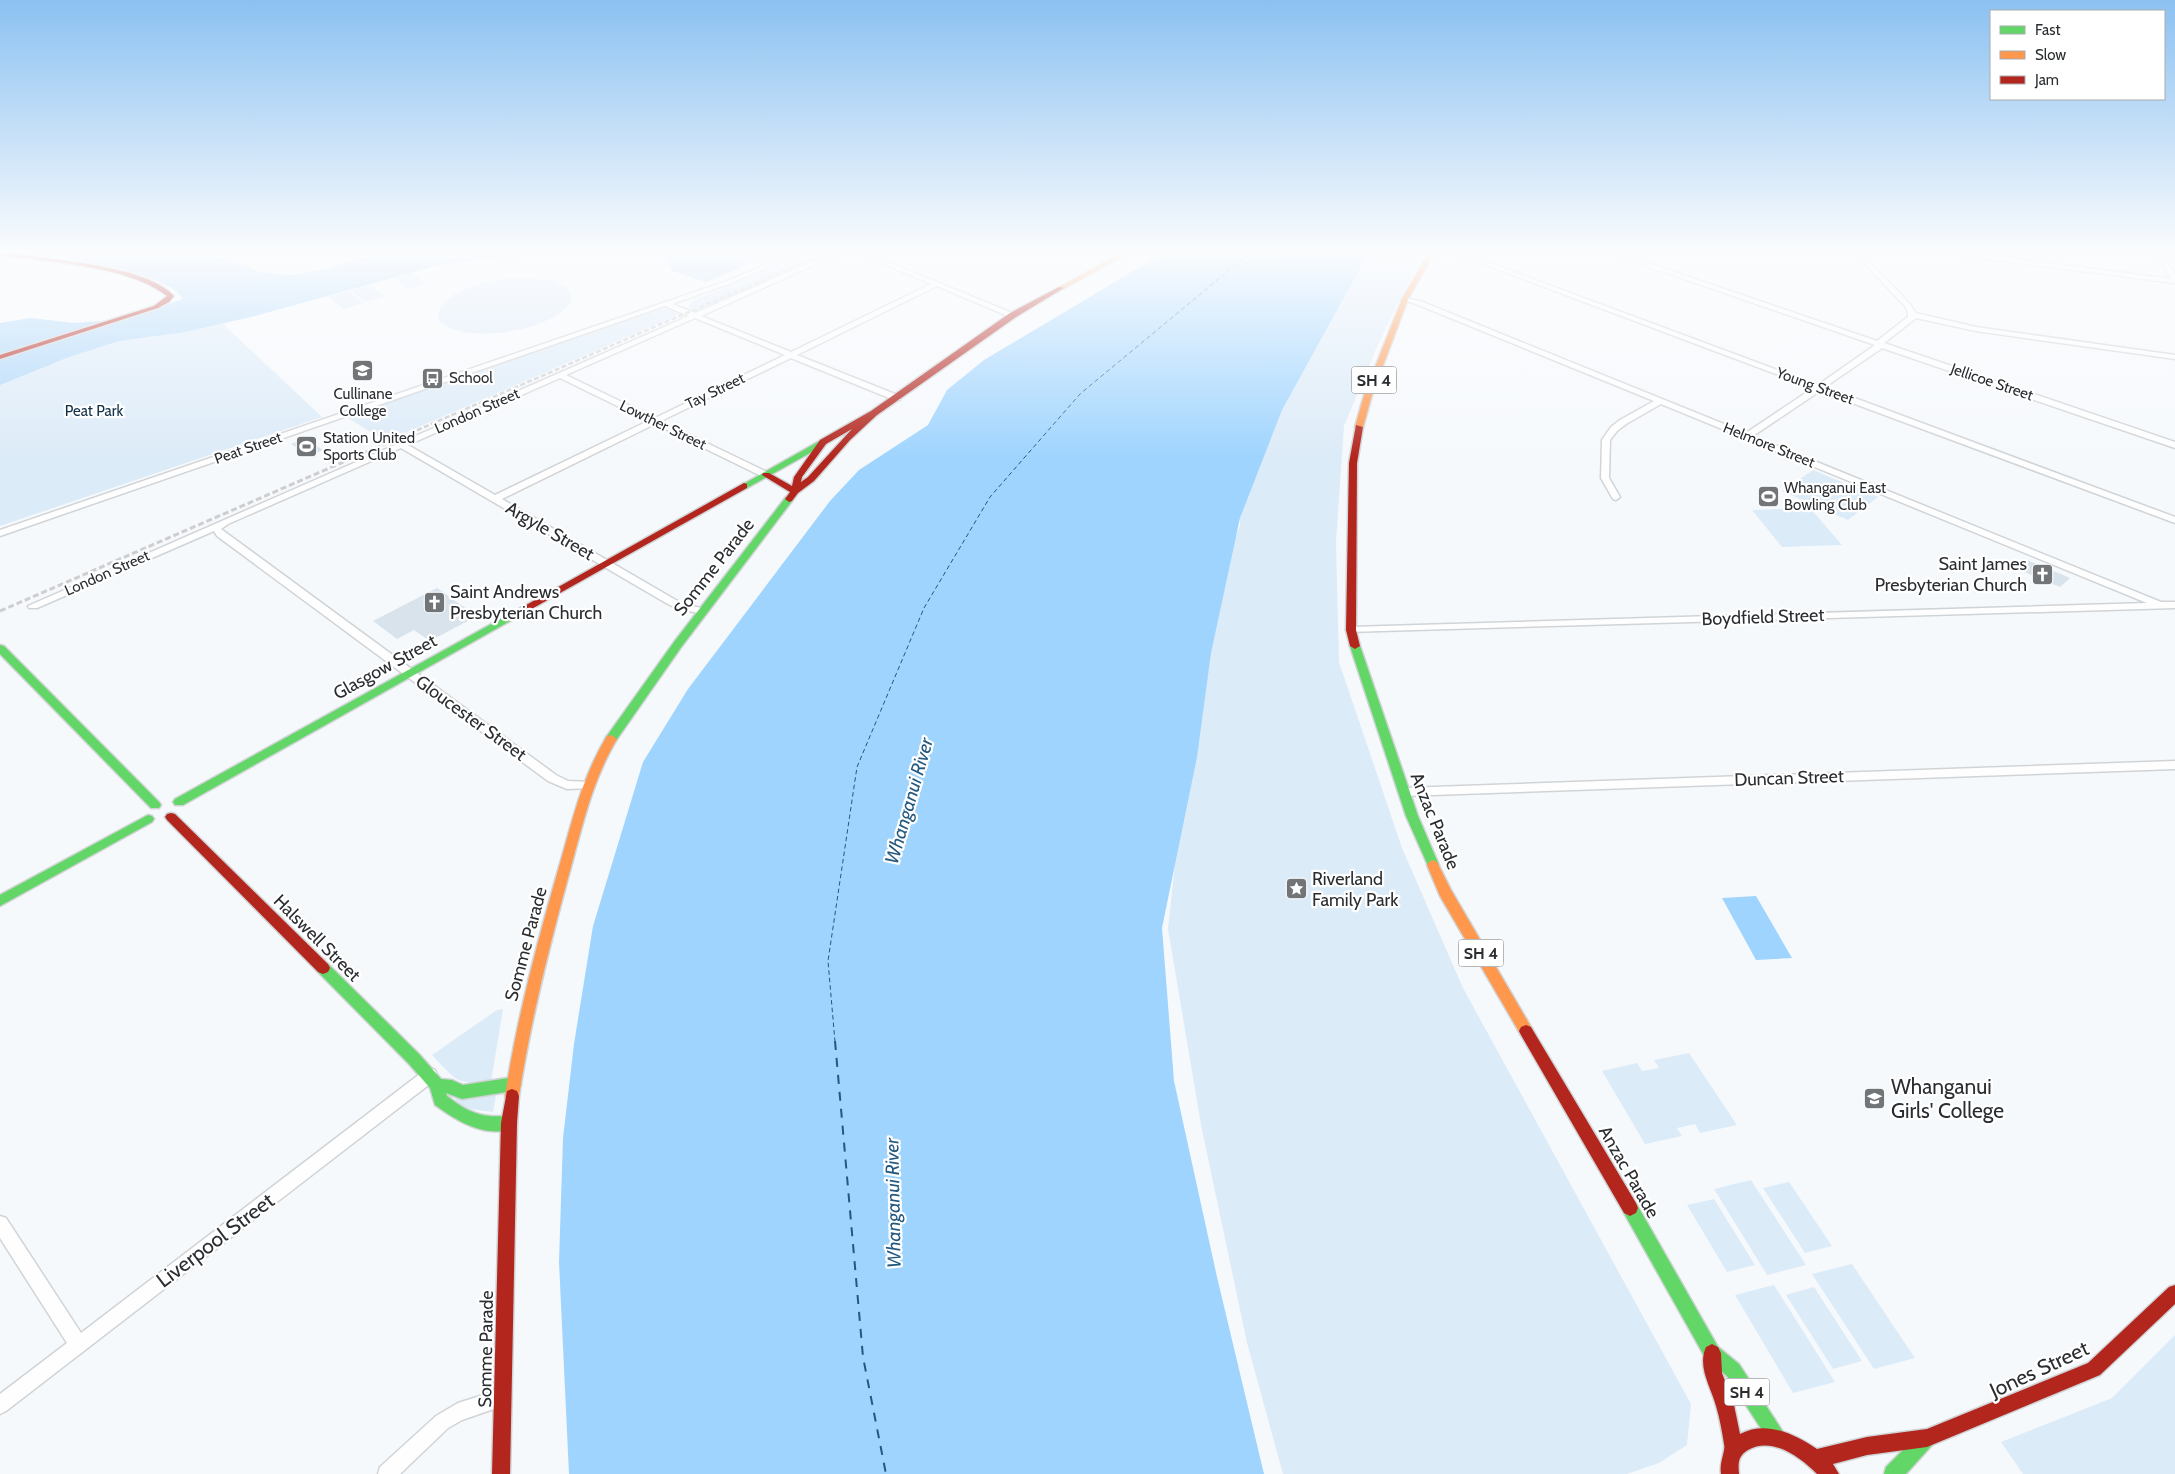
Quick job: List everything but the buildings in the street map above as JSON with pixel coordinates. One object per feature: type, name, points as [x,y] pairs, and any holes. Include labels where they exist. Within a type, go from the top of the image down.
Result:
[{"type":"main road","points":[[0,357],[113,321]]},
{"type":"main road","name":"Somme Parade","points":[[795,491],[798,477],[823,442],[897,398],[1006,321]]},
{"type":"main road","name":"Anzac Parade","points":[[1397,321],[1368,395],[1360,423],[1353,463],[1351,630],[1362,673],[1422,842],[1445,892],[1681,1296],[1712,1353],[1733,1370],[1777,1438]]},
{"type":"main road","name":"Somme Parade","points":[[501,1474],[509,1123],[528,1004],[588,785],[608,744],[702,611],[795,491],[811,479],[847,438],[874,413]]},
{"type":"main road","name":"Glasgow Street","points":[[766,475],[784,470],[847,438]]},
{"type":"main road","name":"Glasgow Street","points":[[155,805],[166,800],[176,800],[179,802],[823,442]]},
{"type":"main road","points":[[766,475],[795,491]]},
{"type":"main road","points":[[0,648],[155,805],[148,811],[148,819]]},
{"type":"main road","points":[[0,901],[148,819],[155,821],[171,817],[180,807],[179,802]]},
{"type":"main road","name":"Halswell Street","points":[[171,817],[433,1080],[462,1092],[514,1084]]},
{"type":"main road","name":"Halswell Street","points":[[433,1080],[440,1100],[460,1115],[488,1125],[509,1123]]},
{"type":"main road","name":"Jones Street","points":[[1815,1459],[1867,1446],[1927,1438],[2094,1368],[2175,1293]]},
{"type":"main road","name":"Anzac Parade","points":[[1712,1353],[1713,1374],[1726,1405],[1734,1447]]},
{"type":"main road","name":"SH 4","points":[[1728,1473],[1730,1456],[1734,1447],[1746,1440],[1759,1436],[1777,1438],[1815,1459],[1830,1474]]},
{"type":"main road","name":"Jones Street","points":[[1893,1474],[1927,1438]]},
{"type":"street","name":"Peat Street","points":[[0,533],[617,321]]},
{"type":"street","name":"London Street","points":[[33,606],[205,530],[216,528],[225,522],[401,444],[685,321]]},
{"type":"street","points":[[708,321],[897,398]]},
{"type":"street","name":"Tay Street","points":[[495,500],[860,321]]},
{"type":"street","name":"Helmore Street","points":[[1464,321],[2160,605]]},
{"type":"street","name":"Young Street","points":[[1639,321],[2175,520]]},
{"type":"street","name":"Jellicoe Street","points":[[1812,321],[2175,445]]},
{"type":"street","points":[[1747,436],[1878,348],[1881,340],[1908,321]]},
{"type":"street","points":[[1938,321],[1976,329],[2175,357]]},
{"type":"street","name":"Lowther Street","points":[[560,375],[766,475]]},
{"type":"street","points":[[1616,497],[1605,478],[1606,440],[1614,429],[1623,422],[1660,401]]},
{"type":"street","name":"Argyle Street","points":[[401,444],[680,606],[702,611]]},
{"type":"street","name":"Gloucester Street","points":[[216,528],[220,534],[552,778],[567,784],[588,785]]},
{"type":"street","name":"Boydfield Street","points":[[1351,630],[2175,605]]},
{"type":"street","name":"Duncan Street","points":[[1404,792],[2175,765]]},
{"type":"street","name":"Liverpool Street","points":[[0,1405],[78,1344],[433,1080]]},
{"type":"street","points":[[0,1224],[78,1344]]},
{"type":"street","points":[[387,1474],[442,1422],[458,1412],[502,1398]]},
{"type":"green space","name":"Peat Park","points":[[118,321],[219,321],[322,417],[0,526],[0,361]]},
{"type":"green space","points":[[440,321],[546,321],[530,327],[487,333],[466,332],[449,327]]},
{"type":"green space","points":[[627,321],[664,321],[386,441],[346,417]]},
{"type":"green space","name":"Riverland Family Park","points":[[1323,321],[1390,321],[1344,426],[1336,542],[1339,662],[1402,848],[1463,988],[1691,1404],[1687,1445],[1659,1463],[1627,1474],[1283,1474],[1247,1343],[1201,1125],[1168,929],[1187,750],[1208,606],[1240,526],[1240,518],[1279,391]]},
{"type":"green space","points":[[1813,470],[1878,497],[1848,520],[1782,491]]},
{"type":"green space","points":[[1810,508],[1842,545],[1782,547],[1752,510]]},
{"type":"green space","points":[[503,1009],[491,1082],[470,1082],[457,1079],[432,1055],[497,1010]]},
{"type":"green space","points":[[1689,1053],[1737,1125],[1700,1133],[1695,1124],[1677,1128],[1682,1136],[1645,1144],[1602,1071],[1637,1063],[1642,1071],[1659,1068],[1654,1060]]},
{"type":"green space","points":[[496,1095],[493,1112],[461,1108],[455,1098]]},
{"type":"green space","points":[[1751,1180],[1806,1265],[1767,1275],[1714,1189]]},
{"type":"green space","points":[[1789,1182],[1832,1246],[1805,1253],[1763,1188]]},
{"type":"green space","points":[[1714,1199],[1755,1265],[1727,1272],[1687,1205]]},
{"type":"green space","points":[[1852,1264],[1915,1358],[1874,1369],[1812,1274]]},
{"type":"green space","points":[[1774,1285],[1835,1382],[1793,1393],[1735,1295]]},
{"type":"green space","points":[[1814,1287],[1862,1361],[1833,1369],[1786,1295]]},
{"type":"green space","points":[[2175,1335],[2175,1474],[2023,1474],[2001,1442],[2112,1398]]},
{"type":"shaded area","points":[[14,321],[55,321],[74,323],[104,321],[234,321],[185,332],[119,341],[69,357],[0,385],[0,323]]},
{"type":"water","name":"Whanganui River","points":[[1050,321],[1331,321],[1282,410],[1240,518],[1211,653],[1197,757],[1162,928],[1174,1081],[1217,1277],[1264,1474],[569,1474],[559,1262],[563,1138],[574,1044],[593,926],[643,762],[688,689],[830,501],[859,470],[928,425],[947,390],[984,360]]},
{"type":"water","points":[[1756,896],[1792,958],[1756,960],[1722,898]]},
{"type":"ferry route","points":[[835,1042],[828,961],[857,767],[924,608],[990,497],[1080,394],[1168,321]]},
{"type":"ferry route","points":[[835,1041],[863,1357],[886,1474]]},
{"type":"railway","points":[[369,451],[669,321]]},
{"type":"railway","points":[[0,611],[371,450]]},
{"type":"traffic: fast","points":[[744,486],[823,442]]},
{"type":"traffic: fast","points":[[611,739],[678,644],[789,499]]},
{"type":"traffic: fast","points":[[179,802],[524,609]]},
{"type":"traffic: fast","points":[[1355,646],[1412,816],[1433,865]]},
{"type":"traffic: fast","points":[[0,648],[155,805]]},
{"type":"traffic: fast","points":[[0,901],[148,819]]},
{"type":"traffic: fast","points":[[323,968],[414,1059],[437,1085],[440,1100],[472,1120],[498,1124],[509,1123]]},
{"type":"traffic: fast","points":[[437,1085],[452,1087],[462,1092],[514,1084]]},
{"type":"traffic: fast","points":[[1630,1208],[1712,1353],[1733,1370],[1777,1438]]},
{"type":"traffic: fast","points":[[1893,1474],[1927,1438]]},
{"type":"traffic: slow","points":[[1359,427],[1368,395],[1397,321]]},
{"type":"traffic: slow","points":[[512,1096],[522,1037],[535,979],[579,815],[595,768],[611,739]]},
{"type":"traffic: slow","points":[[1433,865],[1445,892],[1526,1031]]},
{"type":"traffic: jam","points":[[0,357],[113,321]]},
{"type":"traffic: jam","points":[[795,491],[798,477],[823,442],[874,413],[1005,321]]},
{"type":"traffic: jam","points":[[789,499],[795,491],[811,479],[847,438],[874,413]]},
{"type":"traffic: jam","points":[[1355,646],[1351,630],[1353,463],[1359,427]]},
{"type":"traffic: jam","points":[[766,475],[795,491]]},
{"type":"traffic: jam","points":[[524,609],[744,486]]},
{"type":"traffic: jam","points":[[171,817],[323,968]]},
{"type":"traffic: jam","points":[[1526,1031],[1630,1208]]},
{"type":"traffic: jam","points":[[501,1474],[509,1123],[512,1096]]},
{"type":"traffic: jam","points":[[1815,1459],[1867,1446],[1927,1438],[2094,1369],[2175,1293]]},
{"type":"traffic: jam","points":[[1712,1353],[1713,1373],[1725,1405],[1734,1447]]},
{"type":"traffic: jam","points":[[1730,1474],[1730,1458],[1735,1449],[1750,1439],[1762,1437],[1775,1438],[1800,1448],[1830,1474]]},
{"type":"place","name":"Cullinane College","points":[[363,371]]},
{"type":"place","name":"School","points":[[433,378]]},
{"type":"place","name":"Station United Sports Club","points":[[307,447]]},
{"type":"place","name":"Whanganui East Bowling Club","points":[[1768,497]]},
{"type":"place","name":"Saint James Presbyterian Church","points":[[2043,574]]},
{"type":"place","name":"Saint Andrews Presbyterian Church","points":[[434,602]]},
{"type":"place","name":"Riverland Family Park","points":[[1296,889]]},
{"type":"place","name":"Whanganui Girls' College","points":[[1875,1098]]}]
